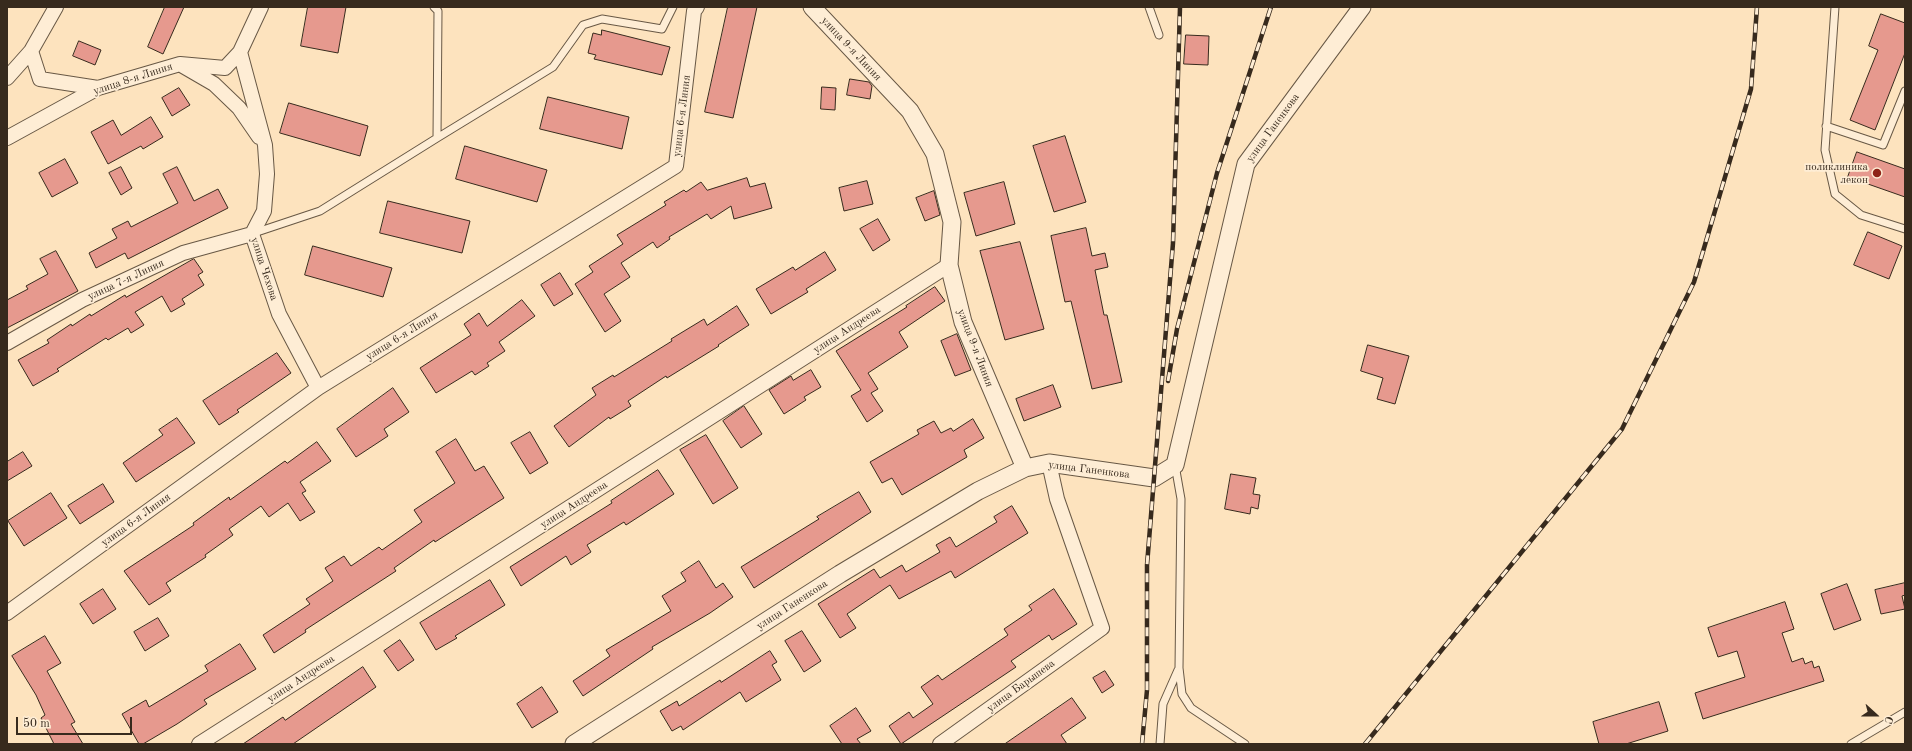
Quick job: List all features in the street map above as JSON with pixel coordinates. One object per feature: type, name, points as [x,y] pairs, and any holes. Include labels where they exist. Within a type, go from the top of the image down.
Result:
[{"type":"street","points":[[7,78],[31,51],[56,7]]},
{"type":"street","points":[[240,52],[261,7]]},
{"type":"street","name":"улица 6-я Линия","points":[[7,613],[318,388],[676,166],[694,11],[697,7]]},
{"type":"street","name":"улица 9-я Линия","points":[[812,7],[910,111],[935,154],[952,222],[949,265],[963,322],[1025,468]]},
{"type":"street","name":"улица Ганенкова","points":[[574,744],[840,574],[978,491],[1025,468],[1049,463],[1154,478],[1175,465],[1246,164],[1362,7]]},
{"type":"street","points":[[31,51],[40,79],[98,88]]},
{"type":"street","name":"улица 8-я Линия","points":[[7,138],[98,88],[180,64],[225,68],[240,52]]},
{"type":"street","name":"улица Чехова","points":[[240,52],[265,146],[268,174],[264,210],[252,234],[279,314],[318,388]]},
{"type":"street","points":[[180,64],[214,84],[239,108],[265,146]]},
{"type":"street","name":"улица 7-я Линия","points":[[7,343],[82,300],[183,253],[252,234]]},
{"type":"street","name":"улица Андреева","points":[[199,744],[949,265]]},
{"type":"street","name":"улица Барышева","points":[[940,744],[1102,628],[1057,499],[1049,463]]},
{"type":"lane","points":[[434,7],[438,11],[437,138]]},
{"type":"lane","points":[[252,234],[320,211],[553,67],[583,25],[602,19],[662,29],[673,7]]},
{"type":"lane","points":[[1149,7],[1159,35]]},
{"type":"lane","points":[[1835,7],[1824,150],[1835,194],[1861,215],[1905,228]]},
{"type":"lane","points":[[1826,126],[1883,145],[1905,91]]},
{"type":"lane","points":[[1175,465],[1181,498],[1179,668],[1182,694],[1191,708],[1245,744]]},
{"type":"lane","points":[[1160,744],[1163,704],[1179,668]]},
{"type":"lane","points":[[1851,744],[1905,712]]},
{"type":"building","points":[[165,7],[184,7],[163,54],[148,47]]},
{"type":"building","points":[[308,7],[346,7],[338,53],[301,46]]},
{"type":"building","points":[[728,7],[757,7],[733,118],[705,112]]},
{"type":"building","points":[[1881,14],[1905,23],[1905,53],[1875,130],[1850,120],[1878,50],[1869,46]]},
{"type":"building","points":[[602,30],[670,47],[662,75],[594,59],[596,55],[588,53],[593,33],[601,35]]},
{"type":"building","points":[[1186,35],[1209,36],[1208,65],[1184,64]]},
{"type":"building","points":[[79,41],[101,50],[95,65],[73,56]]},
{"type":"building","points":[[850,79],[869,82],[872,86],[870,99],[847,95]]},
{"type":"building","points":[[822,87],[836,88],[835,110],[821,109]]},
{"type":"building","points":[[179,88],[190,105],[172,116],[162,98]]},
{"type":"building","points":[[548,97],[629,117],[622,149],[540,129]]},
{"type":"building","points":[[289,103],[368,126],[360,156],[280,133]]},
{"type":"building","points":[[151,117],[163,137],[143,149],[141,146],[108,164],[91,132],[113,120],[121,135]]},
{"type":"building","points":[[1065,136],[1086,202],[1054,212],[1033,146]]},
{"type":"building","points":[[465,146],[547,170],[537,202],[456,179]]},
{"type":"building","name":"поликлиника лекон","points":[[1857,152],[1905,169],[1905,197],[1848,177]]},
{"type":"building","points":[[65,159],[78,183],[52,197],[39,173]]},
{"type":"building","points":[[121,167],[132,188],[121,195],[109,173]]},
{"type":"building","points":[[177,167],[194,201],[218,189],[228,208],[128,259],[125,253],[96,268],[89,253],[117,238],[112,229],[128,221],[131,227],[178,203],[163,174]]},
{"type":"building","points":[[747,178],[750,187],[765,183],[772,208],[734,219],[731,206],[711,219],[707,214],[669,237],[670,239],[657,248],[653,242],[621,263],[630,277],[604,294],[621,321],[605,332],[575,284],[593,272],[589,266],[623,244],[617,235],[666,205],[664,202],[684,190],[686,192],[701,182],[707,190]]},
{"type":"building","points":[[867,181],[873,204],[844,211],[839,188]]},
{"type":"building","points":[[1004,182],[1015,224],[976,236],[964,193]]},
{"type":"building","points":[[934,191],[940,215],[925,221],[916,198]]},
{"type":"building","points":[[388,201],[470,221],[462,253],[380,233]]},
{"type":"building","points":[[878,219],[890,240],[873,251],[860,229]]},
{"type":"building","points":[[1086,228],[1092,256],[1105,253],[1108,267],[1095,270],[1104,315],[1107,315],[1122,382],[1092,389],[1071,301],[1065,302],[1051,236]]},
{"type":"building","points":[[1868,232],[1902,246],[1889,279],[1854,265]]},
{"type":"building","points":[[1020,242],[1044,329],[1005,340],[980,251]]},
{"type":"building","points":[[313,246],[392,268],[383,297],[305,275]]},
{"type":"building","points":[[56,251],[78,291],[7,328],[7,300],[28,289],[26,286],[48,274],[40,259]]},
{"type":"building","points":[[825,252],[836,270],[806,289],[808,292],[771,314],[756,289],[793,267],[795,270]]},
{"type":"building","points":[[194,259],[203,272],[198,275],[204,285],[182,299],[185,304],[171,312],[162,296],[135,312],[144,325],[131,333],[128,328],[108,340],[106,338],[57,369],[59,371],[33,386],[18,360],[49,343],[47,340],[71,324],[72,326],[90,314],[91,316],[125,295],[126,297]]},
{"type":"building","points":[[560,273],[573,294],[554,306],[541,285]]},
{"type":"building","points":[[935,287],[945,301],[899,332],[908,347],[868,373],[878,389],[871,393],[883,411],[867,422],[851,396],[861,390],[836,351],[907,307],[906,306]]},
{"type":"building","points":[[522,300],[535,316],[499,342],[505,351],[487,363],[489,366],[475,375],[472,371],[436,393],[420,368],[471,335],[464,324],[479,313],[487,326]]},
{"type":"building","points":[[737,306],[749,325],[718,345],[719,346],[667,378],[666,376],[628,401],[631,406],[610,419],[609,417],[569,447],[554,426],[596,395],[592,388],[613,375],[614,377],[704,319],[707,325]]},
{"type":"building","points":[[957,334],[971,370],[955,376],[941,341]]},
{"type":"building","points":[[1368,345],[1409,356],[1395,404],[1377,399],[1383,378],[1361,371]]},
{"type":"building","points":[[277,353],[291,373],[237,410],[239,412],[219,425],[203,401]]},
{"type":"building","points":[[811,370],[821,387],[804,397],[806,400],[784,414],[769,390],[791,376],[793,380]]},
{"type":"building","points":[[1053,385],[1061,407],[1024,421],[1016,399]]},
{"type":"building","points":[[393,388],[409,412],[384,429],[388,436],[356,457],[337,429]]},
{"type":"building","points":[[744,406],[762,434],[741,448],[723,421]]},
{"type":"building","points":[[177,418],[195,443],[136,482],[123,463],[163,435],[159,430]]},
{"type":"building","points":[[973,419],[984,438],[964,450],[967,457],[902,495],[892,478],[882,483],[870,462],[919,434],[917,430],[934,421],[941,433],[951,428],[953,431]]},
{"type":"building","points":[[530,432],[548,463],[530,474],[511,443]]},
{"type":"building","points":[[706,435],[738,488],[713,504],[680,450]]},
{"type":"building","points":[[456,439],[475,471],[484,466],[504,498],[435,542],[434,540],[394,568],[396,571],[305,630],[306,632],[274,653],[263,635],[310,604],[306,599],[333,581],[325,568],[344,556],[351,566],[379,547],[382,550],[422,522],[414,510],[455,483],[436,452]]},
{"type":"building","points":[[317,442],[331,461],[300,482],[306,491],[302,493],[315,512],[300,521],[288,503],[269,517],[261,506],[229,529],[233,535],[205,555],[206,557],[166,583],[171,591],[149,605],[124,571],[194,525],[193,523],[229,497],[230,500],[285,461],[287,463]]},
{"type":"building","points":[[23,452],[32,466],[7,481],[7,462]]},
{"type":"building","points":[[658,470],[674,494],[626,525],[624,522],[587,545],[591,552],[571,565],[566,556],[521,586],[510,567],[612,503],[611,501]]},
{"type":"building","points":[[1231,474],[1256,478],[1253,494],[1260,495],[1258,509],[1251,507],[1250,514],[1225,509]]},
{"type":"building","points":[[103,484],[114,502],[80,524],[68,506]]},
{"type":"building","points":[[859,492],[871,512],[754,588],[741,567],[819,519],[817,517]]},
{"type":"building","points":[[51,493],[67,518],[24,546],[8,521]]},
{"type":"building","points":[[1012,506],[1028,533],[955,578],[951,571],[899,599],[890,585],[847,614],[856,628],[840,638],[818,604],[874,569],[880,578],[902,565],[906,572],[940,552],[936,545],[950,537],[956,547],[997,522],[994,517]]},
{"type":"building","points":[[699,561],[716,588],[723,583],[733,597],[710,613],[652,647],[653,649],[583,696],[573,681],[610,656],[606,650],[671,611],[662,596],[686,581],[681,573]]},
{"type":"building","points":[[490,580],[505,605],[455,636],[457,638],[436,650],[420,623]]},
{"type":"building","points":[[1905,583],[1905,595],[1902,596],[1905,609],[1881,614],[1875,590]]},
{"type":"building","points":[[1847,584],[1861,620],[1834,630],[1821,594]]},
{"type":"building","points":[[103,589],[116,609],[93,624],[80,604]]},
{"type":"building","points":[[1054,589],[1077,624],[1052,640],[1049,635],[1011,661],[1016,667],[901,744],[889,726],[909,712],[913,718],[933,704],[921,687],[938,675],[942,680],[1008,635],[1004,629],[1032,610],[1029,606]]},
{"type":"building","points":[[1785,602],[1794,629],[1782,633],[1792,662],[1803,658],[1805,664],[1812,661],[1814,668],[1819,666],[1824,681],[1703,719],[1695,693],[1745,677],[1737,651],[1718,657],[1708,628]]},
{"type":"building","points":[[158,618],[169,636],[145,651],[134,632]]},
{"type":"building","points":[[802,631],[821,661],[804,672],[785,641]]},
{"type":"building","points":[[45,636],[61,663],[47,671],[75,722],[71,724],[83,744],[54,744],[41,718],[45,715],[36,695],[12,656]]},
{"type":"building","points":[[400,640],[414,660],[398,671],[384,651]]},
{"type":"building","points":[[240,644],[256,669],[204,700],[207,704],[177,724],[143,744],[139,744],[122,714],[146,700],[149,707],[208,671],[205,666]]},
{"type":"building","points":[[770,651],[777,662],[772,665],[781,680],[746,702],[740,692],[683,730],[681,726],[672,731],[660,711],[677,701],[679,706]]},
{"type":"building","points":[[363,667],[376,687],[293,744],[243,744],[283,717],[285,720]]},
{"type":"building","points":[[1105,671],[1114,685],[1102,693],[1093,678]]},
{"type":"building","points":[[542,687],[558,712],[532,728],[517,704]]},
{"type":"building","points":[[1072,698],[1086,718],[1061,735],[1067,744],[1005,744]]},
{"type":"building","points":[[1659,702],[1668,731],[1626,744],[1599,744],[1593,722]]},
{"type":"building","points":[[856,708],[871,731],[857,739],[861,744],[842,744],[830,726]]},
{"type":"railway","points":[[1142,744],[1147,690],[1147,565],[1173,243],[1180,7]]},
{"type":"railway","points":[[1168,381],[1177,329],[1217,173],[1271,7]]},
{"type":"railway","points":[[1365,744],[1622,429],[1694,282],[1751,89],[1757,7]]},
{"type":"place","name":"поликлиника лекон","points":[[1877,173]]}]
